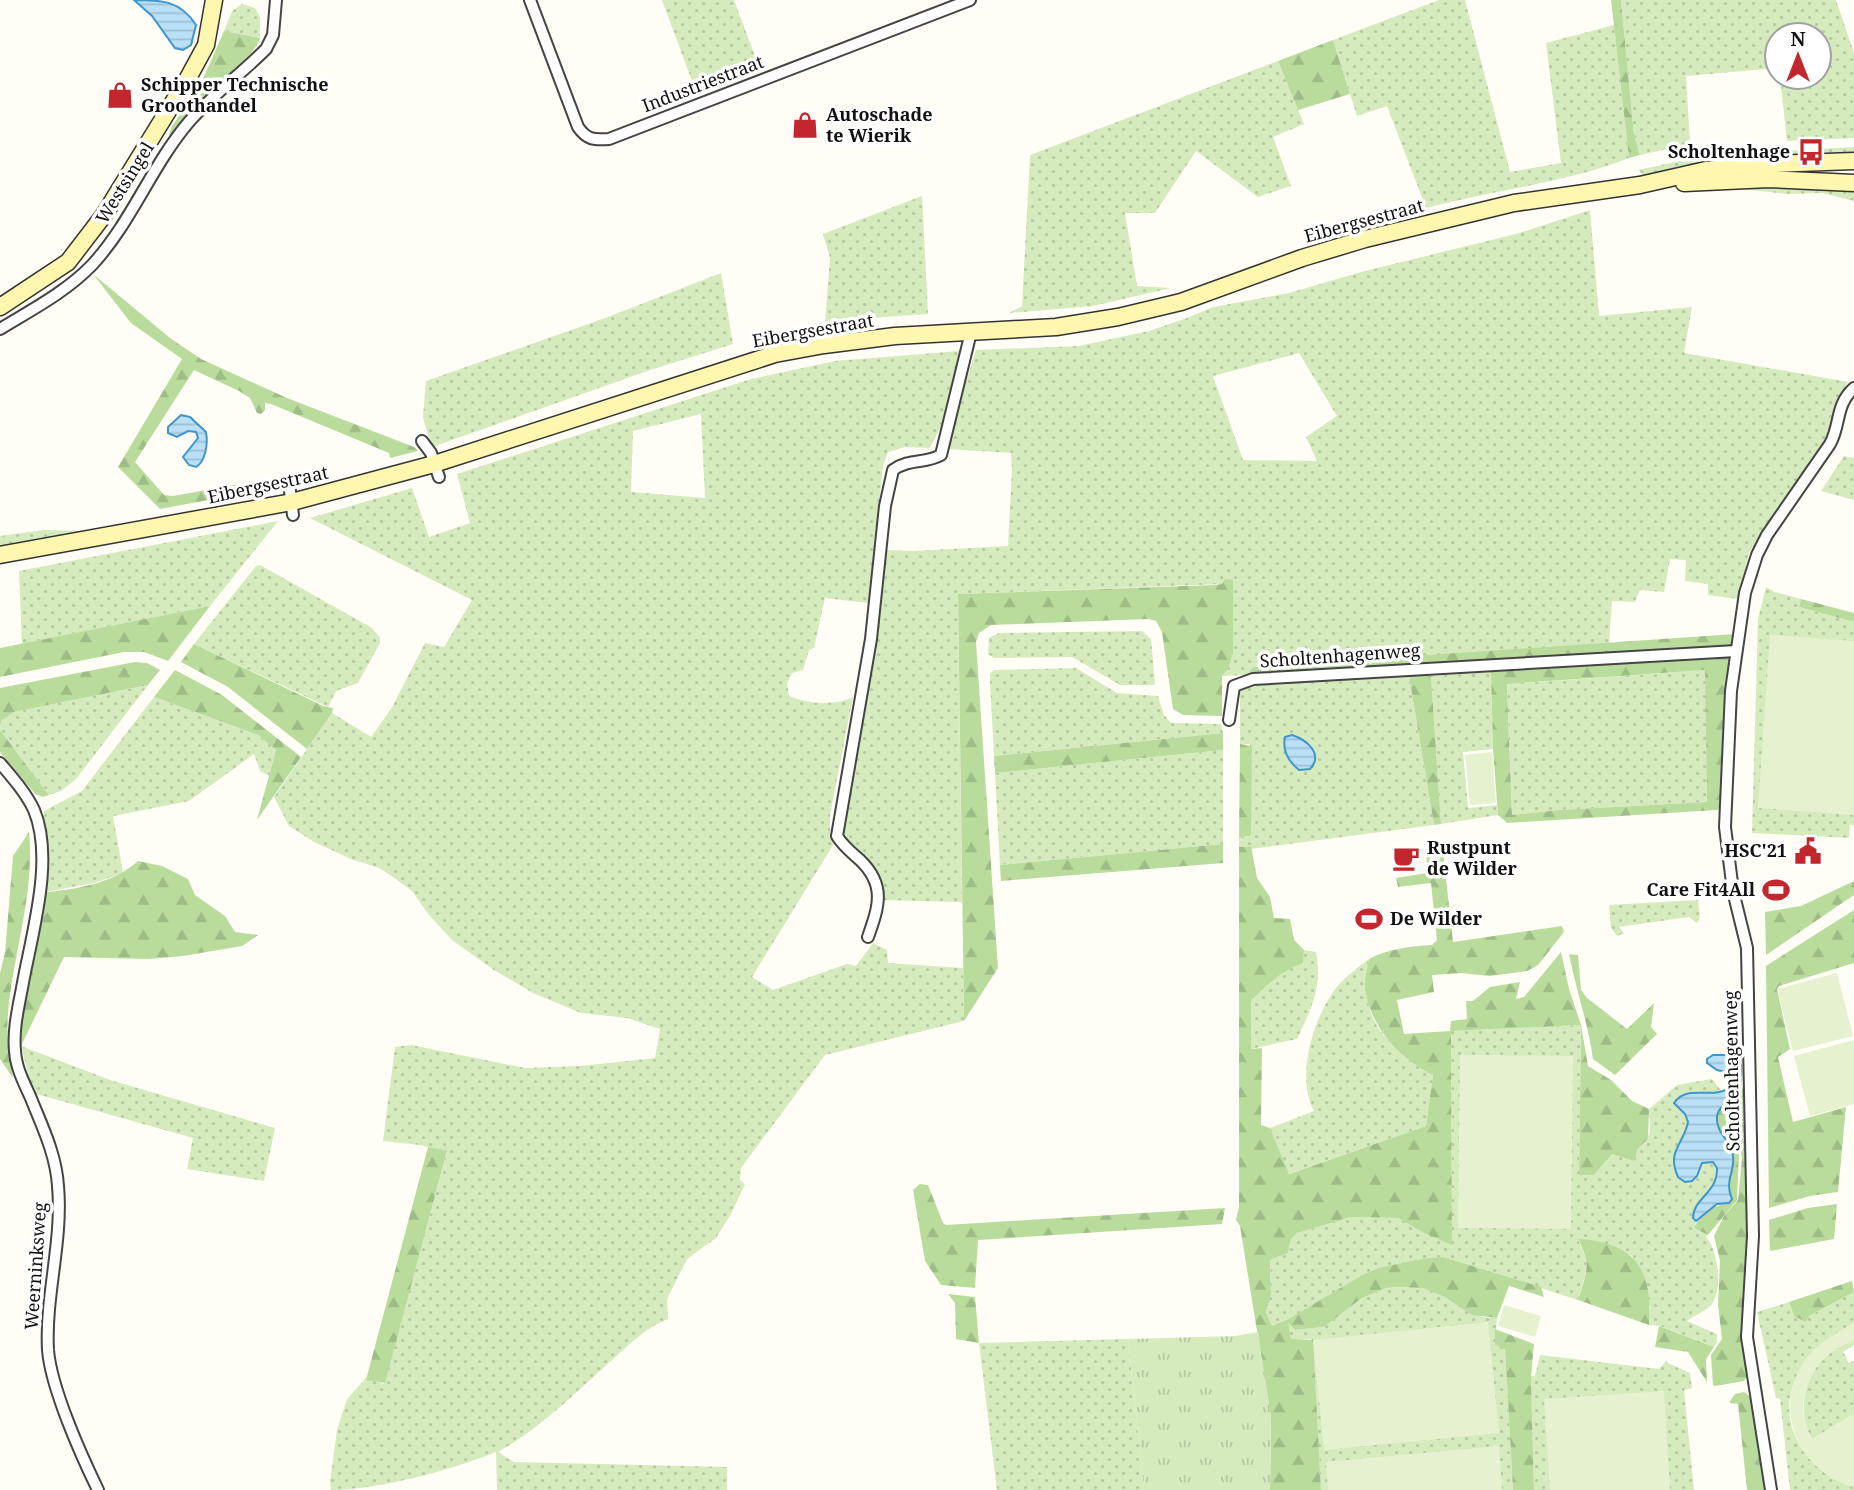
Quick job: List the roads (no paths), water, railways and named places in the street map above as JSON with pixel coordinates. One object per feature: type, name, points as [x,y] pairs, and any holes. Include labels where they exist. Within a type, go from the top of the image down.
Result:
[{"type":"main road","name":"Westsingel","points":[[0,307],[68,262],[104,215],[206,45],[215,0]]},
{"type":"main road","name":"Eibergsestraat","points":[[0,555],[292,503],[437,471],[775,354],[895,336],[1056,327],[1118,317],[1181,302],[1302,258],[1514,203],[1640,185],[1706,170],[1854,161]]},
{"type":"main road","name":"Eibergsestraat","points":[[1640,185],[1769,179],[1854,183]]},
{"type":"street","name":"Westsingel","points":[[0,329],[68,287],[108,246],[189,122],[266,49],[273,35],[276,0]]},
{"type":"street","name":"Industriestraat","points":[[530,0],[578,127],[593,141],[609,139],[970,0]]},
{"type":"street","points":[[868,937],[879,895],[875,877],[837,836],[871,639],[885,506],[892,470],[903,463],[934,459],[941,455],[971,332]]},
{"type":"street","name":"Scholtenhagenweg","points":[[1771,1490],[1747,1337],[1753,1236],[1746,948],[1733,891],[1725,827],[1731,691],[1745,593],[1757,555],[1767,535],[1835,436],[1842,403],[1854,388]]},
{"type":"street","points":[[422,441],[431,453],[437,471]]},
{"type":"street","name":"Scholtenhagenweg","points":[[1229,720],[1234,686],[1253,679],[1736,651]]},
{"type":"street","name":"Weerninksweg","points":[[0,763],[34,810],[42,837],[43,859],[15,1026],[15,1051],[19,1070],[53,1152],[58,1187],[59,1225],[48,1352],[65,1408],[98,1490]]},
{"type":"water","points":[[134,0],[161,1],[183,11],[196,25],[191,45],[183,50],[175,48],[152,16]]},
{"type":"water","points":[[181,415],[190,417],[206,432],[205,451],[202,461],[196,467],[189,465],[183,457],[198,438],[196,432],[188,431],[177,437],[168,433],[168,427]]},
{"type":"water","points":[[1292,735],[1312,748],[1315,758],[1310,769],[1299,770],[1287,755],[1285,737]]},
{"type":"water","points":[[1734,1044],[1740,1048],[1740,1087],[1736,1095],[1720,1108],[1717,1116],[1719,1127],[1733,1156],[1729,1181],[1732,1199],[1729,1203],[1717,1204],[1696,1221],[1693,1218],[1694,1211],[1714,1184],[1717,1168],[1713,1162],[1702,1163],[1692,1181],[1685,1182],[1678,1177],[1675,1154],[1688,1122],[1685,1114],[1674,1103],[1687,1094],[1719,1092],[1734,1084],[1734,1074],[1717,1070],[1707,1063],[1707,1059],[1713,1055],[1726,1055]]},
{"type":"place","name":"Schipper Technische Groothandel","points":[[120,95]]},
{"type":"place","name":"Autoschade te Wierik","points":[[805,125]]},
{"type":"place","name":"Scholtenhage","points":[[1811,152]]},
{"type":"place","name":"HSC'21","points":[[1808,851]]},
{"type":"place","name":"Rustpunt de Wilder","points":[[1406,858]]},
{"type":"place","name":"Care Fit4All","points":[[1776,890]]},
{"type":"place","name":"De Wilder","points":[[1369,919]]}]
